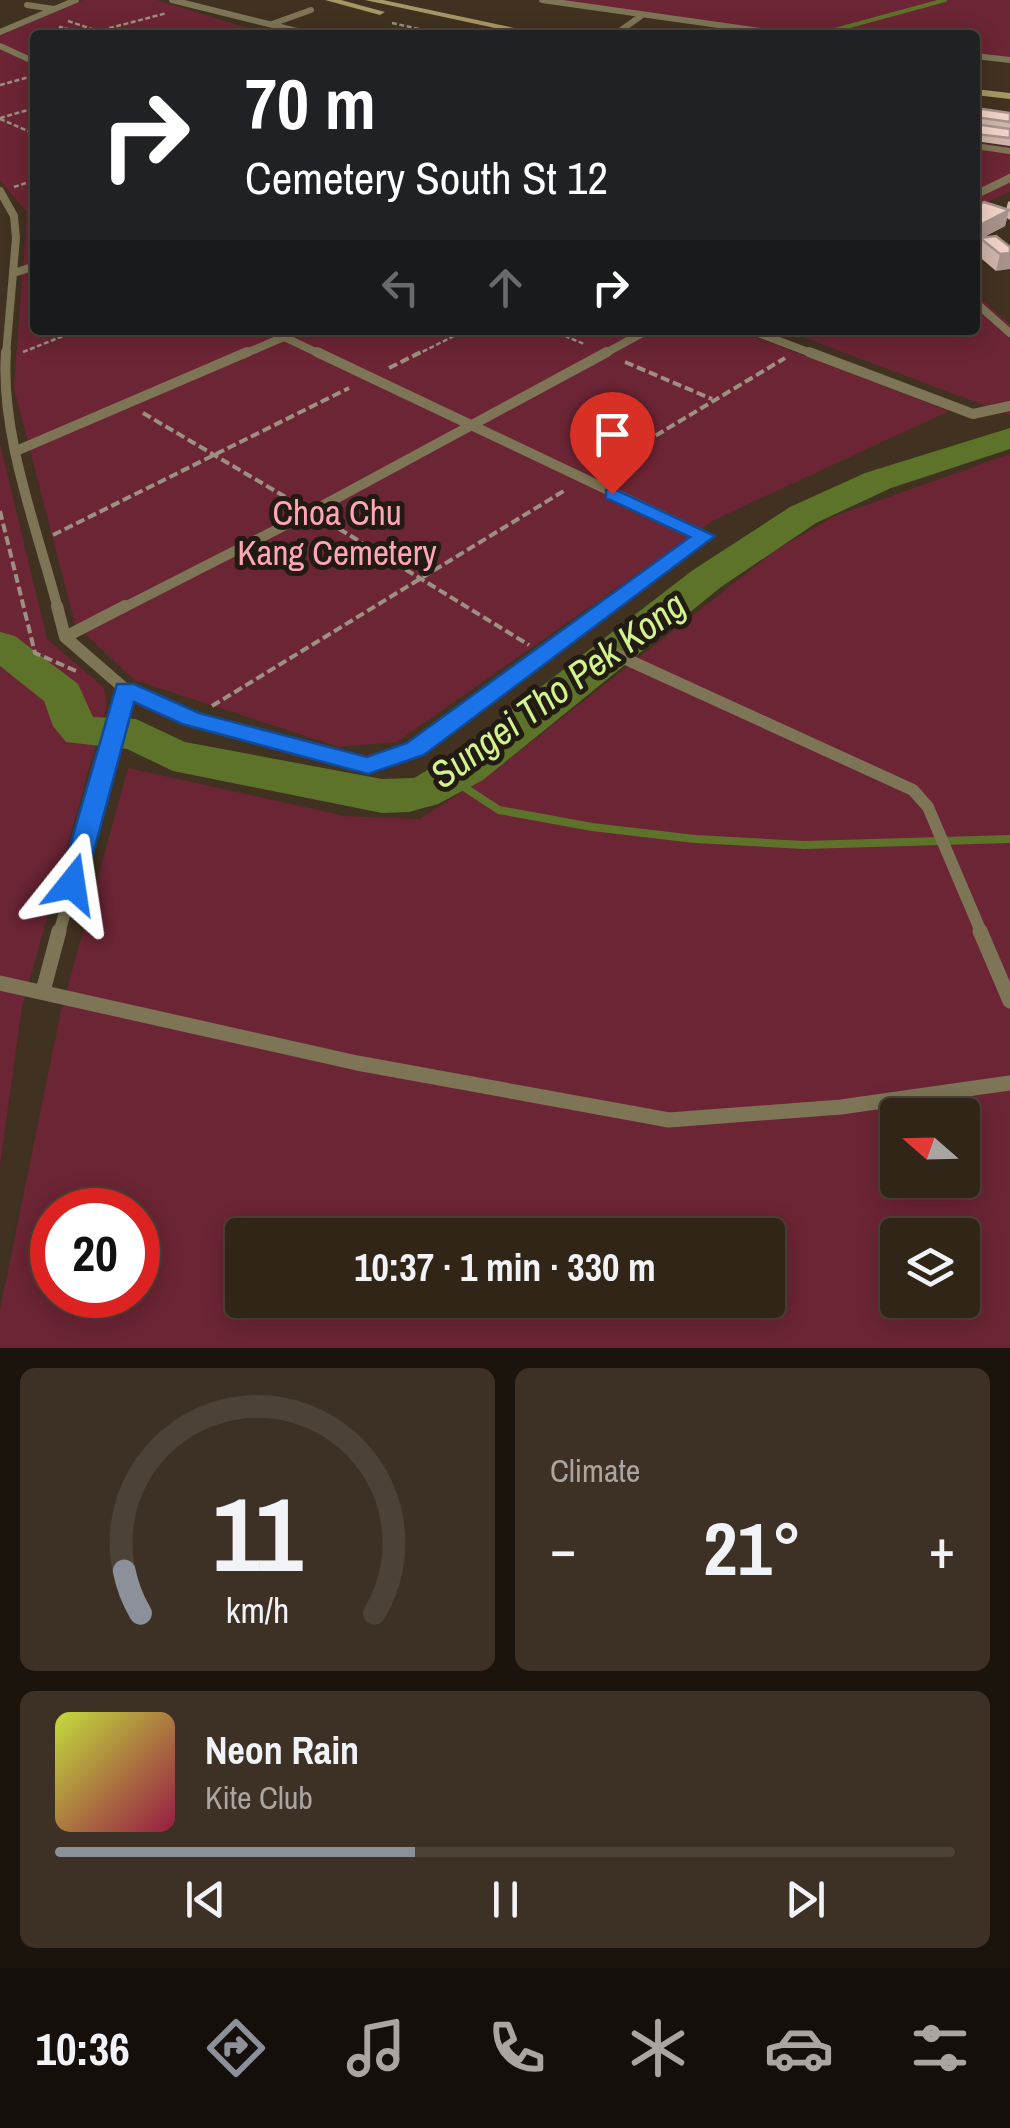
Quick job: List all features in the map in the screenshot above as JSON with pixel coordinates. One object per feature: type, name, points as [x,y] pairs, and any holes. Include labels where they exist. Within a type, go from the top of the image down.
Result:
[{"type":"main road","points":[[330,0],[467,30]]},
{"type":"main road","points":[[370,0],[517,30]]},
{"type":"main road","points":[[980,93],[1010,96]]},
{"type":"main road","points":[[980,101],[1010,104]]},
{"type":"lane","points":[[0,32],[76,0]]},
{"type":"lane","points":[[172,0],[294,30]]},
{"type":"lane","points":[[193,6],[212,0]]},
{"type":"lane","points":[[542,0],[749,30]]},
{"type":"lane","points":[[574,6],[590,0]]},
{"type":"lane","points":[[27,5],[54,10]]},
{"type":"lane","points":[[272,24],[312,10]]},
{"type":"lane","points":[[621,30],[641,16]]},
{"type":"lane","points":[[0,46],[30,60]]},
{"type":"lane","points":[[980,57],[1010,60]]},
{"type":"lane","points":[[980,147],[1010,151]]},
{"type":"lane","points":[[980,193],[1010,178]]},
{"type":"lane","points":[[0,191],[14,216],[14,274],[2,390],[16,450],[64,637],[121,685],[191,718],[368,766],[415,749],[705,536],[284,338]]},
{"type":"lane","points":[[14,274],[30,268]]},
{"type":"lane","points":[[980,306],[1010,333]]},
{"type":"lane","points":[[16,450],[290,335]]},
{"type":"lane","points":[[64,637],[311,512],[639,335]]},
{"type":"lane","points":[[763,335],[972,414],[1010,406]]},
{"type":"lane","points":[[604,649],[913,790],[928,807],[1010,1001]]},
{"type":"lane","points":[[43,991],[113,735],[121,685]]},
{"type":"lane","points":[[0,983],[357,1063],[669,1120],[842,1107],[1010,1083]]},
{"type":"path","points":[[103,30],[193,6]]},
{"type":"path","points":[[45,13],[96,30]]},
{"type":"path","points":[[0,85],[30,77]]},
{"type":"path","points":[[0,118],[30,109]]},
{"type":"path","points":[[0,118],[30,132]]},
{"type":"path","points":[[0,191],[30,182]]},
{"type":"path","points":[[5,359],[65,335]]},
{"type":"path","points":[[40,542],[456,335]]},
{"type":"path","points":[[563,335],[714,400]]},
{"type":"path","points":[[191,718],[800,349]]},
{"type":"path","points":[[126,403],[543,654]]},
{"type":"green space","name":"Choa Chu Kang Cemetery","points":[[83,0],[157,0],[262,30],[30,30],[30,335],[750,335],[949,411],[714,520],[397,742],[339,747],[134,680],[75,624],[14,388],[27,212],[0,181],[0,35]]},
{"type":"green space","points":[[556,0],[1010,0],[1010,58],[980,55],[980,30],[770,30]]},
{"type":"green space","points":[[980,143],[1010,147],[1010,191],[980,206]]},
{"type":"green space","points":[[980,298],[1010,324],[1010,415],[797,335],[980,335]]},
{"type":"green space","points":[[0,444],[47,639],[104,688],[107,705],[22,1007],[0,1165]]},
{"type":"green space","points":[[1010,454],[1010,1348],[0,1348],[0,1310],[61,1011],[128,768],[345,816],[420,819],[497,769],[776,550],[835,516]]},
{"type":"building","points":[[980,109],[1010,113],[1010,122],[980,118]]},
{"type":"building","points":[[980,125],[1010,129],[1010,138],[980,135]]},
{"type":"building","points":[[984,202],[1009,210],[980,225],[980,204]]},
{"type":"building","points":[[996,236],[1010,247],[1010,253],[1000,254],[980,238]]},
{"type":"waterway","points":[[835,30],[945,0]]},
{"type":"waterway","name":"Sungei Tho Pek Kong","points":[[0,645],[63,694],[75,726],[82,731],[136,734],[173,755],[382,796],[415,794],[434,788],[482,758],[707,579],[803,515],[878,481],[1010,438]]},
{"type":"waterway","points":[[450,778],[499,810],[592,827],[695,839],[804,845],[1010,839]]},
{"type":"route","points":[[72,884],[126,690],[191,718],[368,766],[415,749],[705,536],[612,494]]}]
